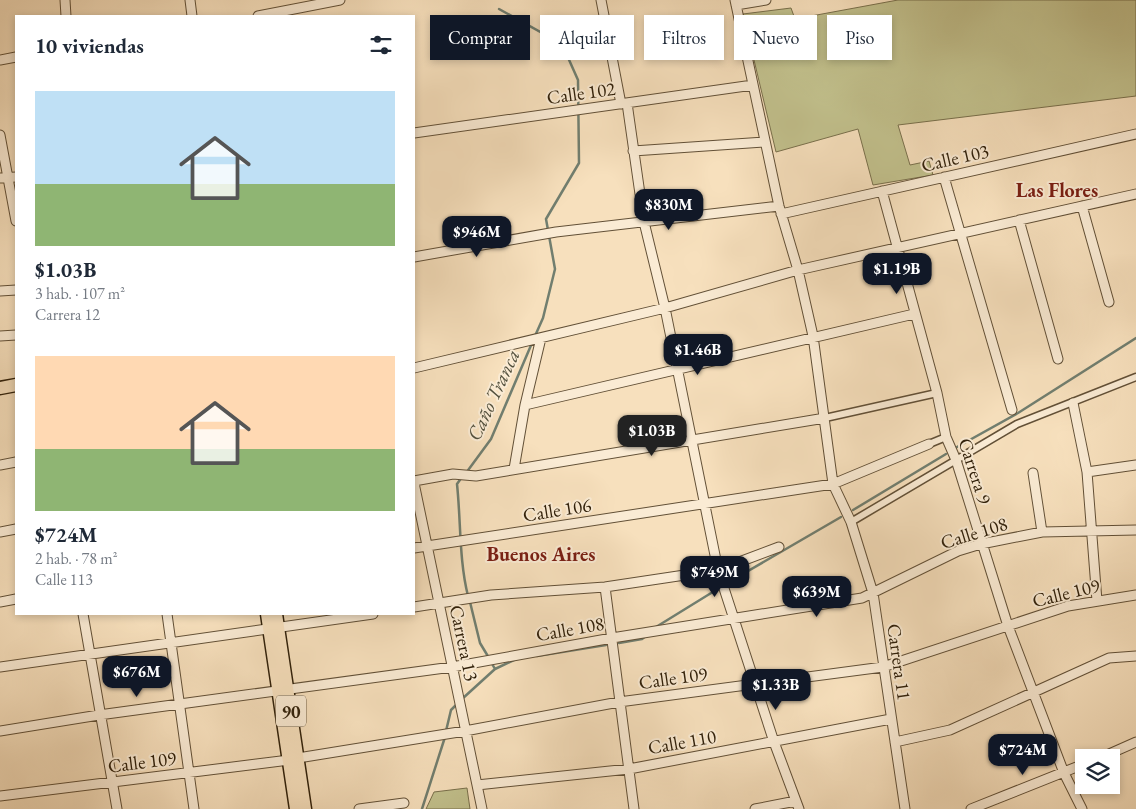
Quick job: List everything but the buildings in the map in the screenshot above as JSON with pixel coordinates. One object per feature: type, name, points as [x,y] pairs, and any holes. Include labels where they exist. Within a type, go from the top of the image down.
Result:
[{"type":"main road","points":[[0,388],[15,385]]},
{"type":"main road","name":"90","points":[[267,615],[274,629]]},
{"type":"main road","name":"90","points":[[276,615],[274,629],[293,759],[296,809]]},
{"type":"main road","name":"90","points":[[293,759],[305,809]]},
{"type":"street","points":[[65,0],[66,15]]},
{"type":"street","points":[[190,0],[192,15]]},
{"type":"street","points":[[262,15],[314,3],[340,0]]},
{"type":"street","points":[[601,0],[624,103],[644,222],[693,438],[718,570],[774,742],[798,805],[755,809]]},
{"type":"street","points":[[735,2],[766,0]]},
{"type":"street","name":"Carrera 11","points":[[735,2],[780,210],[798,270],[813,336],[833,484],[851,522],[873,592],[905,809]]},
{"type":"street","points":[[0,60],[15,57]]},
{"type":"street","name":"Calle 102","points":[[415,133],[753,85]]},
{"type":"street","name":"Calle 103","points":[[415,257],[556,232],[780,210],[882,191],[1136,134]]},
{"type":"street","points":[[0,135],[15,216]]},
{"type":"street","points":[[633,151],[765,142]]},
{"type":"street","points":[[944,177],[1012,410]]},
{"type":"street","name":"Carrera 9","points":[[882,191],[937,393],[946,437],[956,460],[1008,626],[1064,773],[1082,809]]},
{"type":"street","points":[[415,368],[665,308],[798,270],[1136,194]]},
{"type":"street","points":[[1082,206],[1109,302]]},
{"type":"street","points":[[1019,220],[1058,359]]},
{"type":"street","points":[[0,291],[15,290]]},
{"type":"street","points":[[525,405],[813,336],[914,314]]},
{"type":"street","points":[[0,336],[15,335]]},
{"type":"street","points":[[514,469],[525,405],[540,338]]},
{"type":"street","points":[[851,522],[1017,424],[1136,377]]},
{"type":"street","points":[[415,482],[454,474],[476,476],[693,438],[825,418],[937,393]]},
{"type":"street","points":[[1073,403],[1087,472],[1097,601]]},
{"type":"street","points":[[929,444],[946,437]]},
{"type":"street","name":"Calle 106","points":[[415,548],[833,484],[929,444]]},
{"type":"street","points":[[0,465],[15,462]]},
{"type":"street","points":[[1087,472],[1136,465]]},
{"type":"street","points":[[1033,473],[1042,532]]},
{"type":"street","name":"Carrera 13","points":[[415,487],[482,809]]},
{"type":"street","points":[[0,532],[15,529]]},
{"type":"street","name":"Calle 108","points":[[0,732],[100,715],[452,667],[612,638],[862,598],[958,551],[981,544],[1042,532],[1136,530]]},
{"type":"street","points":[[415,607],[474,598],[605,587],[718,570],[779,547]]},
{"type":"street","points":[[605,587],[634,809]]},
{"type":"street","name":"Calle 109","points":[[0,796],[293,759],[451,734],[619,702],[754,682],[883,667],[1068,606],[1136,595]]},
{"type":"street","points":[[0,602],[15,599]]},
{"type":"street","points":[[83,615],[117,809]]},
{"type":"street","points":[[167,615],[194,809]]},
{"type":"street","points":[[0,667],[366,615]]},
{"type":"street","points":[[895,742],[950,730],[1109,658],[1136,656]]},
{"type":"street","name":"Calle 110","points":[[477,786],[629,769],[891,719]]},
{"type":"street","points":[[1120,749],[1136,742]]},
{"type":"street","points":[[971,809],[1075,768]]},
{"type":"street","points":[[359,809],[404,803]]},
{"type":"shaded area","points":[[898,0],[1136,0],[1136,96],[898,125],[910,165],[929,161],[933,175],[873,185],[858,129],[776,152],[754,60],[817,60],[817,15]]},
{"type":"shaded area","points":[[791,8],[794,15],[743,14]]},
{"type":"shaded area","points":[[467,788],[470,809],[426,809],[434,792]]},
{"type":"waterway","name":"Caño Tranca","points":[[499,9],[562,44],[578,80],[579,163],[546,219],[555,269],[543,318],[535,336]]},
{"type":"waterway","points":[[957,447],[1018,413],[1136,338]]},
{"type":"waterway","name":"Caño Tranca","points":[[466,473],[491,439],[532,343]]},
{"type":"waterway","points":[[853,510],[946,454]]},
{"type":"waterway","name":"Caño Tranca","points":[[462,477],[457,484],[462,555],[468,596]]},
{"type":"waterway","points":[[729,582],[841,517]]},
{"type":"waterway","points":[[656,627],[716,590]]},
{"type":"waterway","name":"Caño Tranca","points":[[470,602],[480,643],[489,658]]},
{"type":"waterway","points":[[619,643],[642,639],[646,636]]},
{"type":"waterway","points":[[537,656],[606,645]]},
{"type":"waterway","points":[[495,669],[514,660]]},
{"type":"waterway","name":"Caño Tranca","points":[[462,699],[495,669],[491,662]]},
{"type":"waterway","name":"Caño Tranca","points":[[446,731],[451,710],[458,703]]},
{"type":"waterway","name":"Caño Tranca","points":[[422,809],[445,737]]},
{"type":"district","name":"Las Flores","points":[[1057,190]]},
{"type":"district","name":"Buenos Aires","points":[[541,554]]}]
